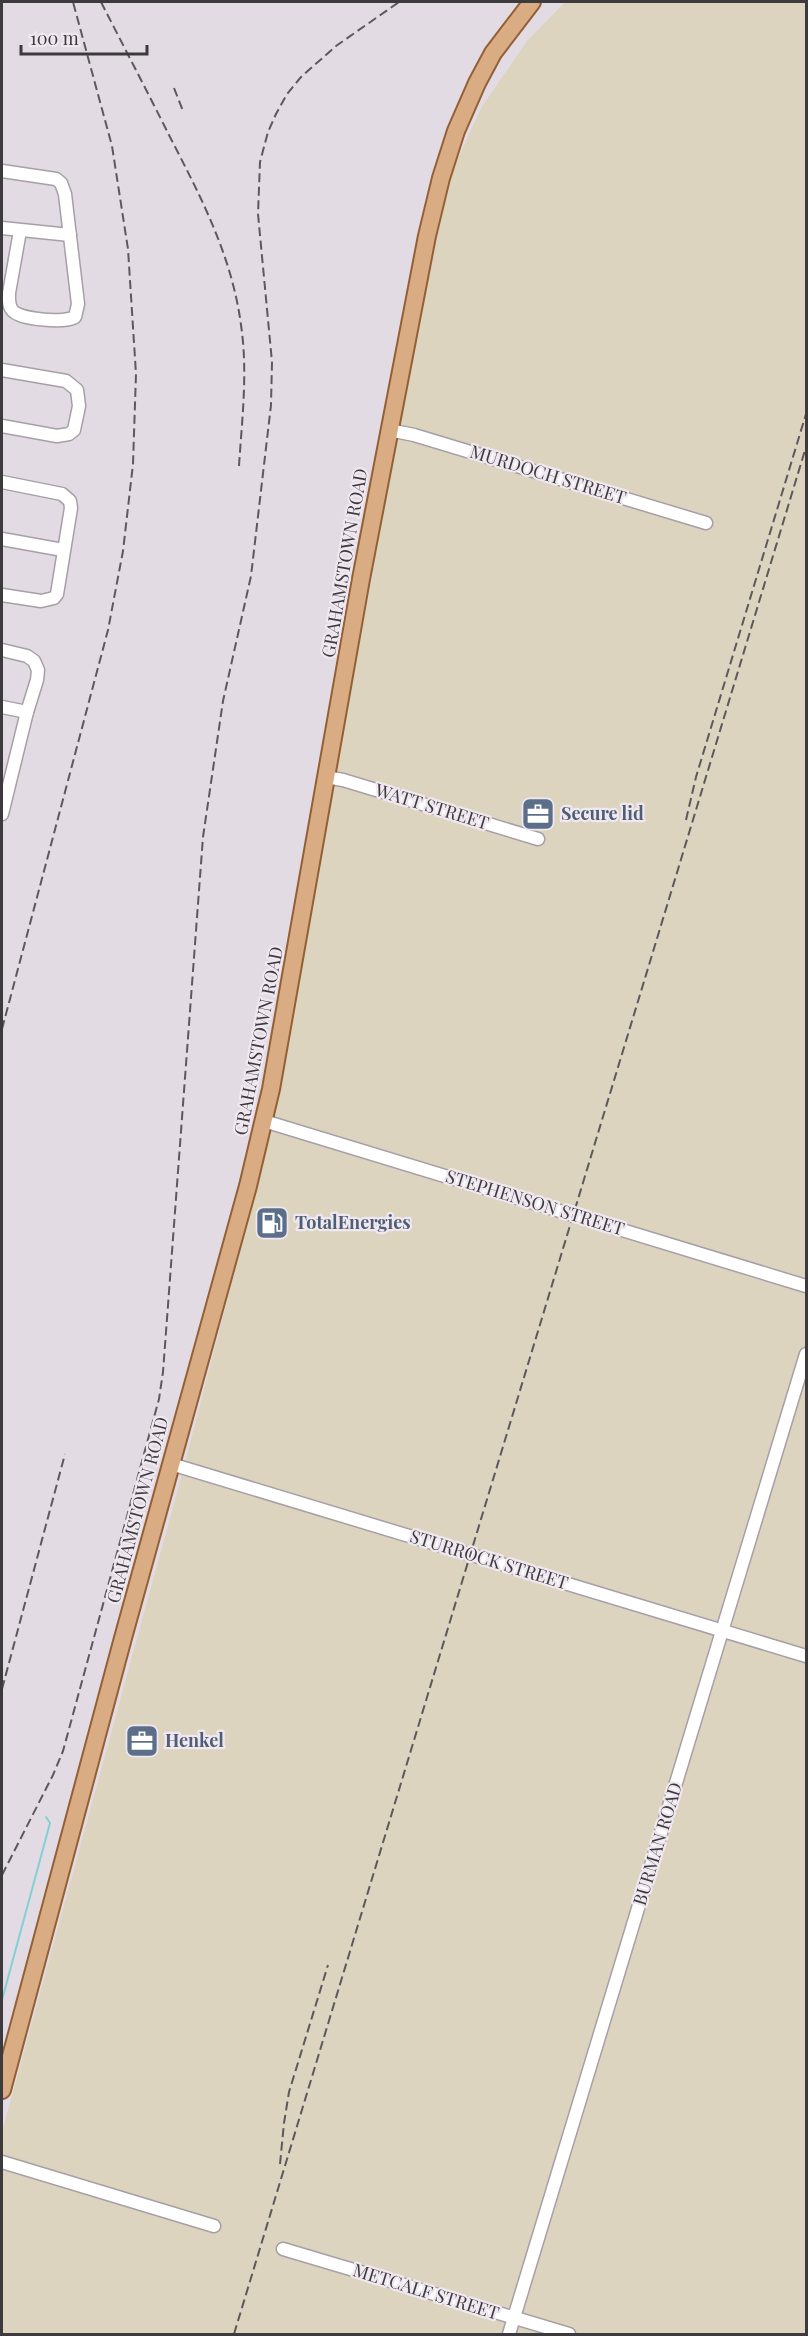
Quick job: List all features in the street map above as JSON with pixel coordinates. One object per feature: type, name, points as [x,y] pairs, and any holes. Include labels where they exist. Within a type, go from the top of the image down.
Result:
[{"type":"main road","name":"GRAHAMSTOWN ROAD","points":[[2,2090],[171,1464],[249,1186],[272,1089],[326,777],[427,236],[451,146],[469,98],[503,38],[532,2]]},
{"type":"street","points":[[2,171],[59,181],[65,194],[78,313],[70,321],[22,316],[14,312],[9,303],[20,231]]},
{"type":"street","points":[[2,228],[70,235]]},
{"type":"street","points":[[2,370],[66,381],[77,390],[79,406],[74,430],[63,436],[2,426]]},
{"type":"street","name":"MURDOCH STREET","points":[[390,430],[414,435],[706,523]]},
{"type":"street","points":[[2,482],[57,492],[68,497],[70,508],[57,594],[54,598],[41,601],[2,595]]},
{"type":"street","points":[[2,539],[63,550]]},
{"type":"street","points":[[2,650],[27,656],[36,664],[37,680],[7,766],[2,814]]},
{"type":"street","points":[[2,707],[27,712]]},
{"type":"street","name":"WATT STREET","points":[[326,777],[343,780],[538,839]]},
{"type":"street","name":"STEPHENSON STREET","points":[[264,1121],[807,1286]]},
{"type":"street","name":"BURMAN ROAD","points":[[509,2334],[807,1354]]},
{"type":"street","name":"STURROCK STREET","points":[[171,1464],[807,1656]]},
{"type":"street","points":[[2,2162],[214,2226]]},
{"type":"street","name":"METCALF STREET","points":[[283,2249],[569,2334]]},
{"type":"shaded area","points":[[565,2],[806,2],[806,2334],[2,2334],[2,2132],[182,1474],[273,1125],[402,408],[450,176],[481,108],[527,41]]},
{"type":"waterway","points":[[2,2000],[50,1823],[46,1817]]},
{"type":"railway","points":[[2,1029],[108,630],[123,551],[133,464],[136,374],[128,249],[112,146],[73,2]]},
{"type":"railway","points":[[101,2],[183,161],[214,229],[231,276],[241,325],[244,360],[239,466]]},
{"type":"railway","points":[[2,1875],[63,1751],[159,1399],[163,1372],[203,837],[223,701],[251,576],[271,405],[272,362],[258,214],[260,162],[268,132],[276,114],[287,94],[301,77],[336,46],[399,2]]},
{"type":"railway","points":[[174,88],[183,111]]},
{"type":"railway","points":[[686,820],[696,777],[806,414]]},
{"type":"railway","points":[[234,2334],[806,447]]},
{"type":"railway","points":[[2,1689],[65,1454]]},
{"type":"railway","points":[[280,2164],[289,2092],[328,1965]]},
{"type":"place","name":"Secure lid","points":[[538,814]]},
{"type":"place","name":"TotalEnergies","points":[[272,1223]]},
{"type":"place","name":"Henkel","points":[[142,1741]]}]
